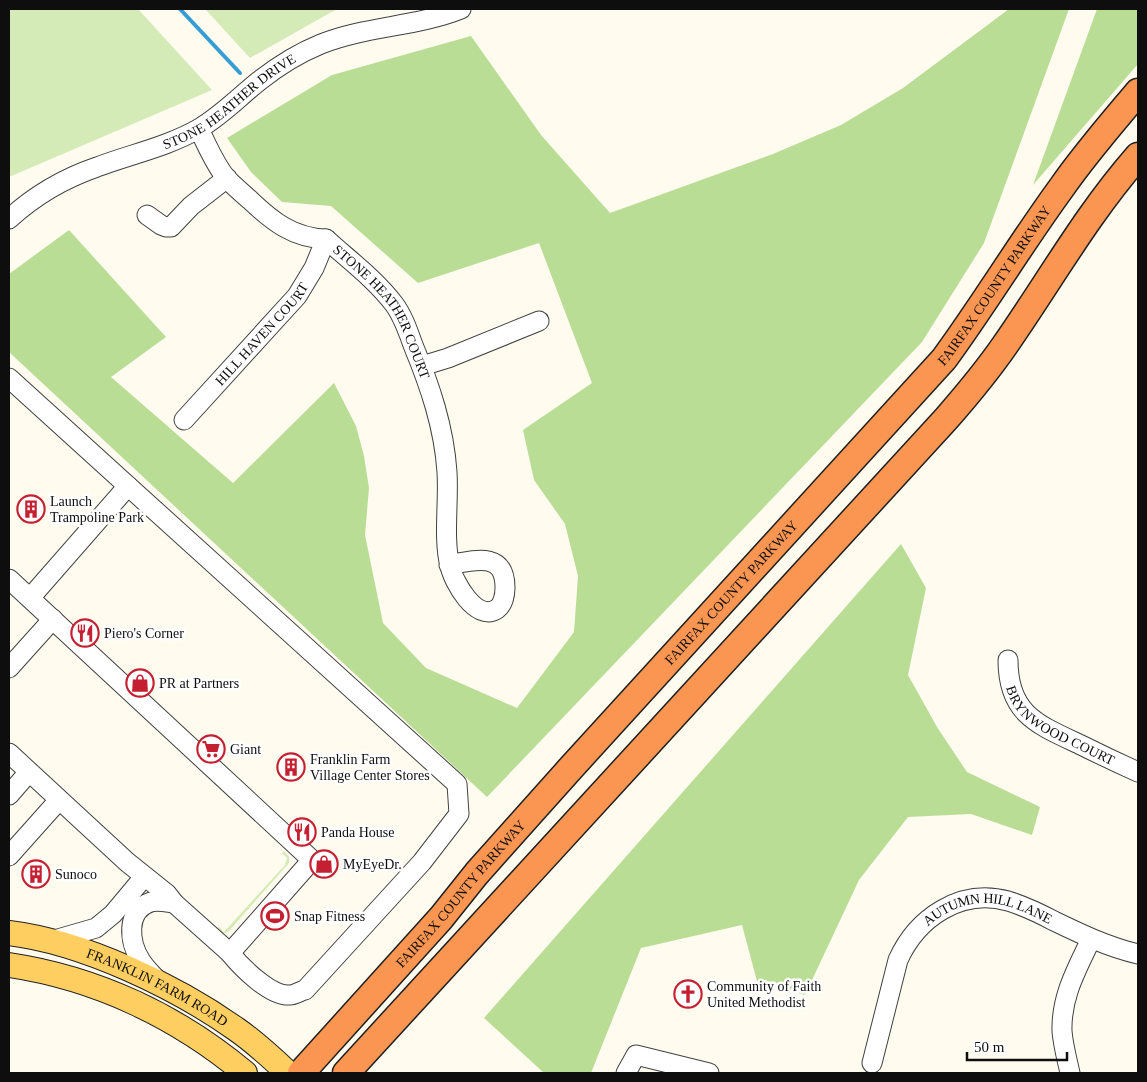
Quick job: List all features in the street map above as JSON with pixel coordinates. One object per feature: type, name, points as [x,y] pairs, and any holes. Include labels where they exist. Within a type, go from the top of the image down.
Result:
[{"type":"highway","name":"FAIRFAX COUNTY PARKWAY","points":[[301,1073],[441,918],[477,872],[516,828],[944,359],[1061,188],[1096,140],[1138,92]]},
{"type":"highway","points":[[346,1073],[946,419],[977,383],[1005,345],[1095,211],[1138,156]]},
{"type":"main road","name":"FRANKLIN FARM ROAD","points":[[9,933],[51,940],[88,952],[161,985],[236,1028],[288,1073]]},
{"type":"main road","name":"FRANKLIN FARM ROAD","points":[[9,965],[65,977],[101,988],[133,1001],[205,1042],[245,1073]]},
{"type":"street","name":"STONE HEATHER DRIVE","points":[[9,219],[44,192],[70,178],[97,166],[163,146],[199,129],[229,108],[273,71],[305,51],[350,34],[420,22],[461,9]]},
{"type":"street","name":"STONE HEATHER COURT","points":[[199,129],[226,178],[267,216],[284,228],[299,235],[313,239],[326,239],[383,290],[395,306],[422,366],[445,442],[449,492],[447,550],[449,564]]},
{"type":"street","points":[[147,215],[160,226],[171,227],[191,206],[226,178]]},
{"type":"street","name":"HILL HAVEN COURT","points":[[184,420],[297,296],[314,268],[326,239]]},
{"type":"street","points":[[422,366],[448,358],[539,321]]},
{"type":"street","points":[[9,378],[457,784],[459,814],[422,862],[305,990],[289,995],[271,992],[174,903],[167,894],[144,877],[9,753]]},
{"type":"street","points":[[30,598],[128,486]]},
{"type":"street","points":[[9,579],[312,860],[230,954]]},
{"type":"street","points":[[9,668],[52,619]]},
{"type":"street","name":"BRYNWOOD COURT","points":[[1008,660],[1011,689],[1018,703],[1028,716],[1050,731],[1138,772]]},
{"type":"street","points":[[9,795],[29,772]]},
{"type":"street","points":[[9,856],[59,800]]},
{"type":"street","points":[[51,940],[96,928],[112,914],[144,877]]},
{"type":"street","name":"AUTUMN HILL LANE","points":[[872,1063],[898,960],[905,945],[919,927],[944,908],[959,902],[977,899],[1006,900],[1022,905],[1092,939],[1138,954]]},
{"type":"street","points":[[161,985],[141,961],[134,944],[131,930],[133,917],[141,907],[149,902],[174,903]]},
{"type":"street","points":[[1070,1073],[1062,1033],[1065,999],[1070,984],[1092,939]]},
{"type":"street","points":[[626,1073],[636,1055],[708,1073]]},
{"type":"green space","points":[[9,9],[138,9],[212,90],[9,177]]},
{"type":"green space","points":[[205,9],[337,9],[250,58]]},
{"type":"green space","points":[[1009,9],[1069,9],[984,243],[922,342],[487,797],[9,352],[9,274],[69,230],[166,337],[111,377],[233,483],[334,383],[356,426],[364,456],[369,488],[365,535],[383,623],[426,668],[517,708],[574,632],[578,576],[565,524],[534,480],[523,430],[592,383],[539,243],[418,283],[331,206],[282,202],[251,172],[227,138],[332,75],[471,36],[541,135],[610,213],[773,154],[841,125],[903,88]]},
{"type":"green space","points":[[1097,9],[1138,9],[1138,64],[1033,185]]},
{"type":"green space","points":[[901,544],[926,588],[908,675],[937,727],[967,772],[1040,807],[1032,835],[971,814],[908,817],[859,880],[805,995],[757,981],[742,925],[641,948],[591,1073],[544,1073],[484,1018]]},
{"type":"green space","points":[[284,851],[289,857],[289,863],[228,932],[221,934],[215,929],[219,927],[224,932],[285,865],[287,858],[282,853]]},
{"type":"waterway","points":[[180,9],[240,73]]},
{"type":"place","name":"Launch Trampoline Park","points":[[31,509]]},
{"type":"place","name":"Piero's Corner","points":[[85,633]]},
{"type":"place","name":"PR at Partners","points":[[140,683]]},
{"type":"place","name":"Giant","points":[[211,749]]},
{"type":"place","name":"Franklin Farm Village Center Stores","points":[[291,767]]},
{"type":"place","name":"Panda House","points":[[302,832]]},
{"type":"place","name":"MyEyeDr.","points":[[324,864]]},
{"type":"place","name":"Sunoco","points":[[36,874]]},
{"type":"place","name":"Snap Fitness","points":[[275,916]]},
{"type":"place","name":"Community of Faith United Methodist","points":[[688,994]]}]
